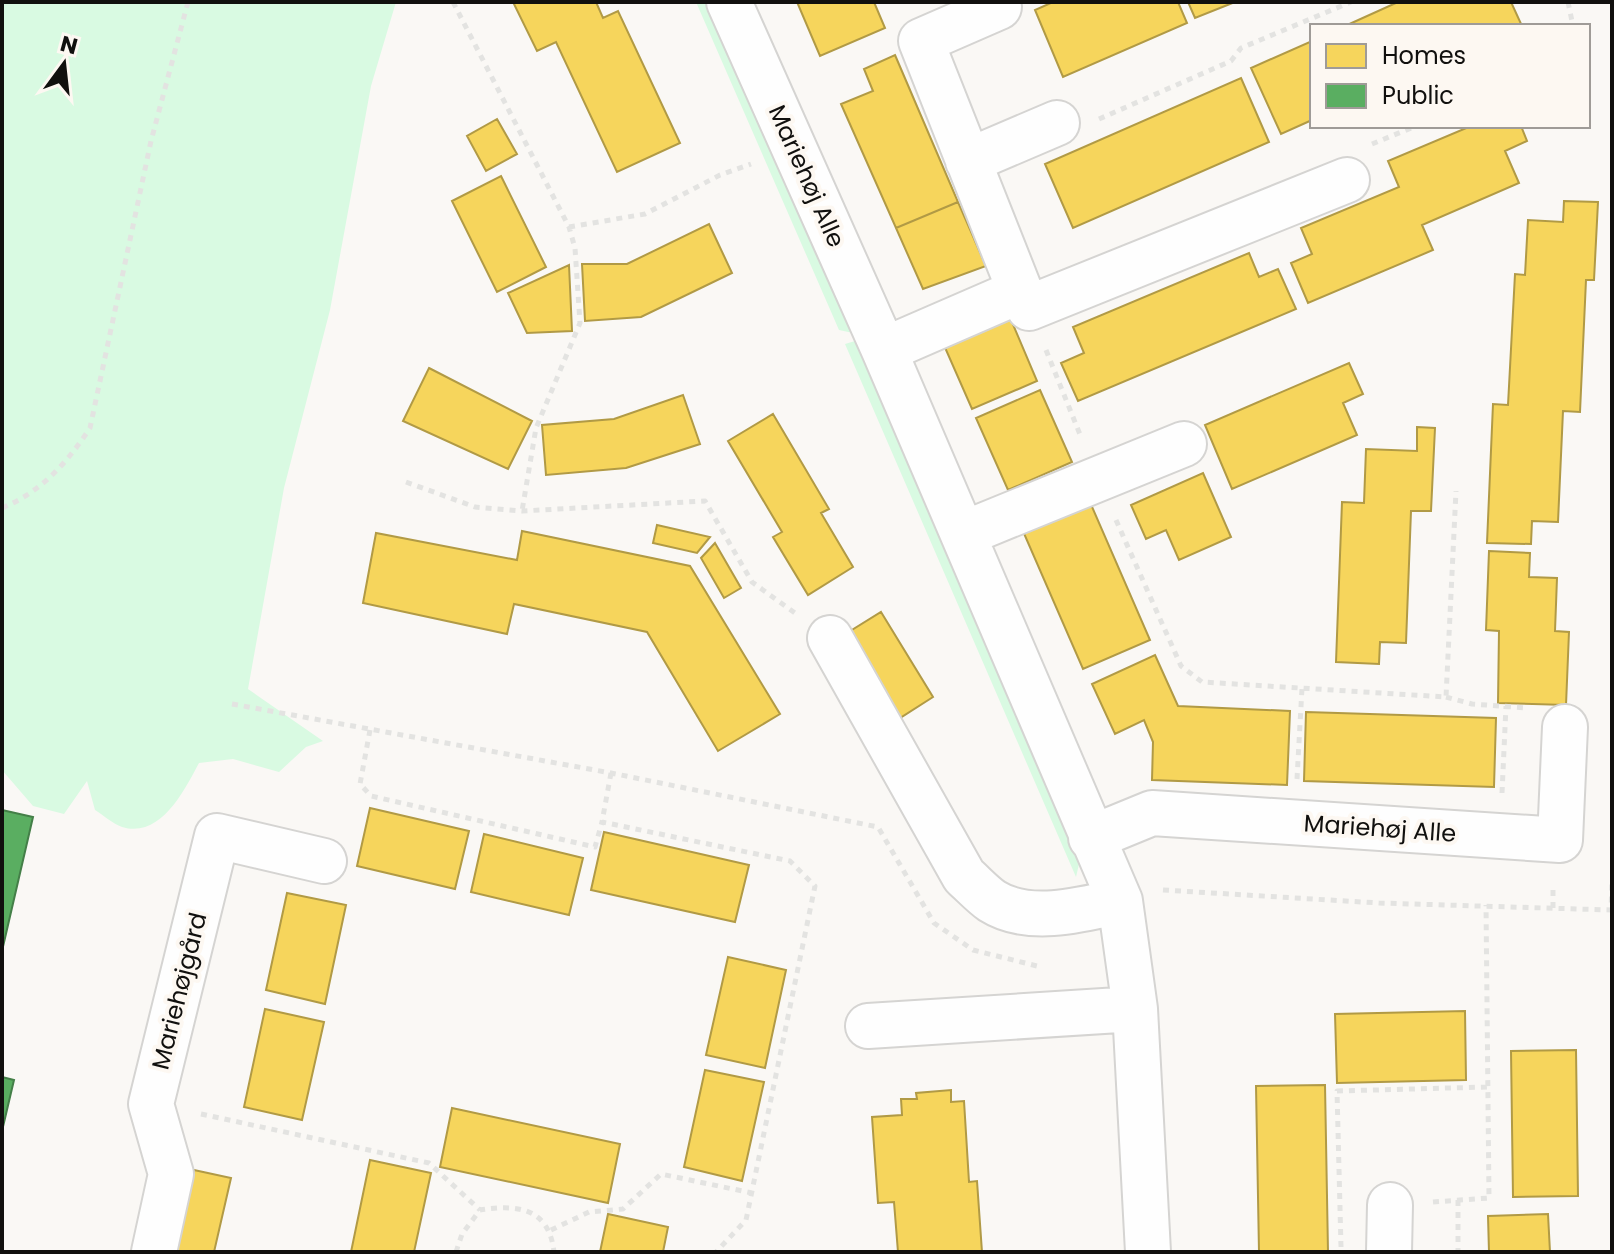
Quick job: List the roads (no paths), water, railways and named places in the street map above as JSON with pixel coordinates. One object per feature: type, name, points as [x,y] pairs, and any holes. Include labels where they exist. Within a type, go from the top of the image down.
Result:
[{"type":"street","name":"Mariehøj Alle","points":[[729,2],[884,350],[1120,901],[1135,1009],[1148,1252]]},
{"type":"street","points":[[999,7],[921,41],[1025,300]]},
{"type":"street","points":[[968,161],[1057,123]]},
{"type":"street","points":[[884,350],[1347,180]]},
{"type":"street","points":[[963,534],[1184,444]]},
{"type":"street","points":[[830,638],[964,876],[994,902],[1027,913],[1076,911],[1120,901]]},
{"type":"street","name":"Mariehøj Alle","points":[[1091,838],[1152,813],[1560,840],[1565,727]]},
{"type":"street","name":"Mariehøjgård","points":[[154,1252],[171,1174],[151,1104],[217,836],[324,861]]},
{"type":"street","points":[[868,1026],[1135,1009]]},
{"type":"street","points":[[1389,1252],[1390,1205]]}]
